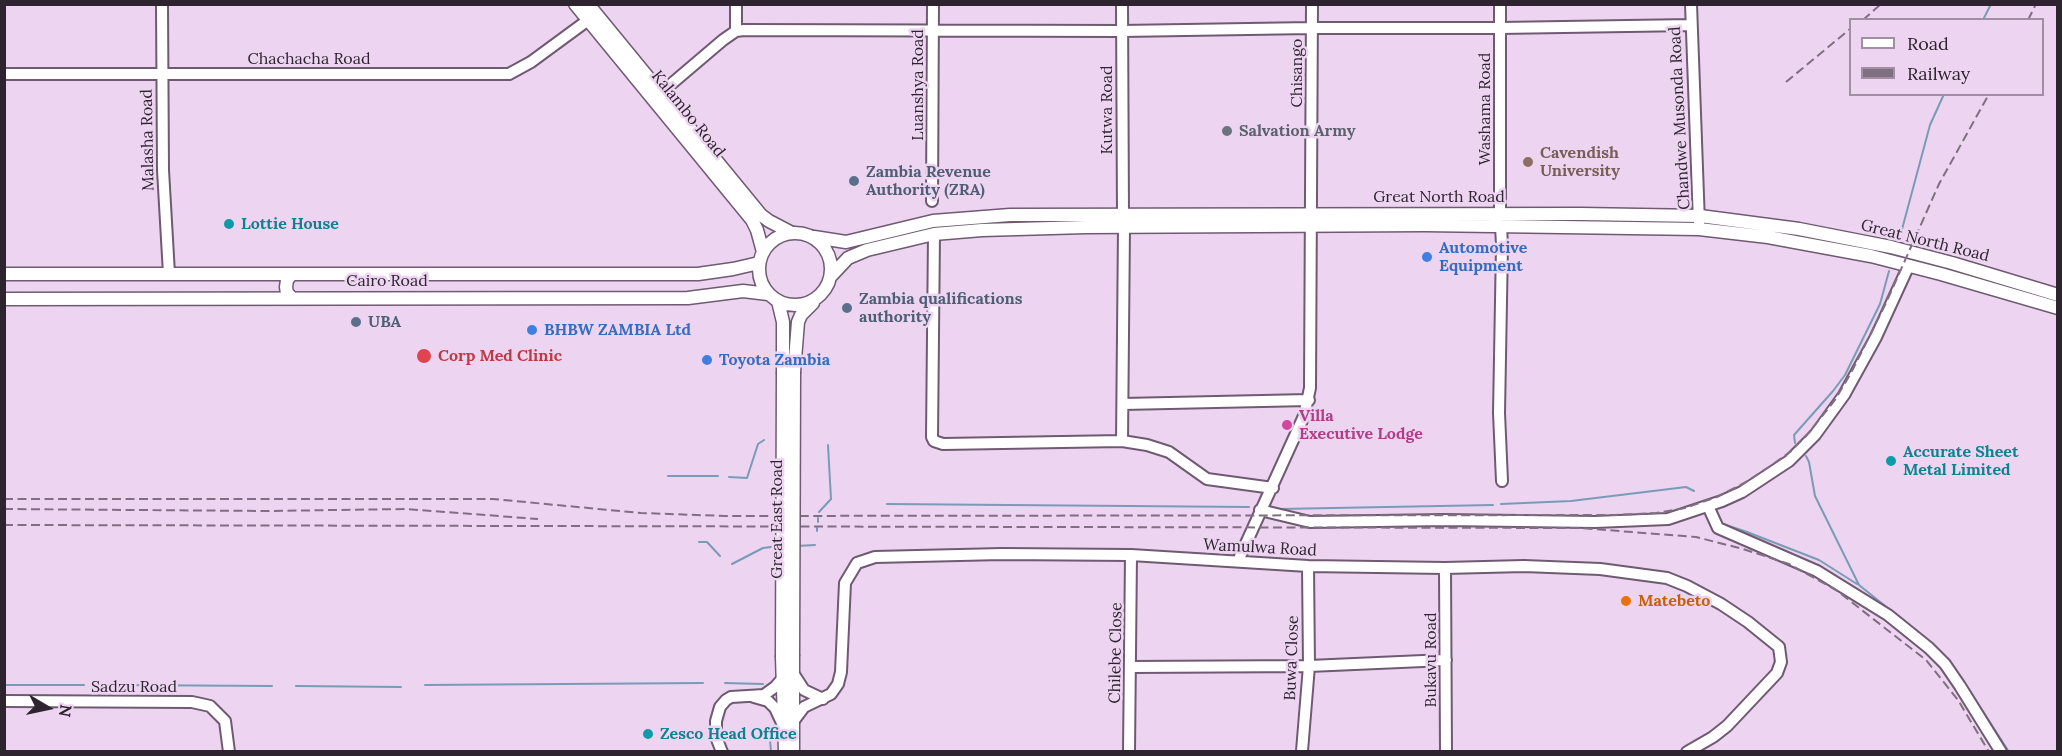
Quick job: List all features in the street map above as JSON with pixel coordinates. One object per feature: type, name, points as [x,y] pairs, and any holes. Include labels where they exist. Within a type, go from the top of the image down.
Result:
[{"type":"main road","name":"Kalambo Road","points":[[575,4],[590,13],[752,220],[757,230],[761,257]]},
{"type":"main road","name":"Kalambo Road","points":[[657,96],[761,215],[792,233]]},
{"type":"main road","name":"Great North Road","points":[[1312,220],[1449,214],[1500,220]]},
{"type":"main road","name":"Great North Road","points":[[814,237],[846,242],[916,225],[977,216],[1123,221],[1500,220],[1699,223],[1799,229],[1891,247],[2058,295]]},
{"type":"main road","name":"Great North Road","points":[[831,276],[848,258],[867,250],[934,234],[1123,221]]},
{"type":"main road","name":"Great North Road","points":[[1699,223],[1909,265],[2058,308]]},
{"type":"main road","points":[[792,233],[814,237],[822,244],[832,265],[831,276],[820,295],[811,302],[800,305],[789,305],[773,297],[760,279],[761,257],[770,242],[780,235],[792,233]]},
{"type":"main road","name":"Cairo Road","points":[[7,274],[698,274],[733,269],[761,257]]},
{"type":"main road","points":[[7,274],[14,280],[15,287],[14,293],[7,298]]},
{"type":"main road","points":[[31,274],[26,280],[25,287],[31,298]]},
{"type":"main road","points":[[270,274],[276,287],[270,298]]},
{"type":"main road","points":[[292,274],[285,287],[292,298]]},
{"type":"main road","points":[[536,274],[541,279],[542,287],[536,298]]},
{"type":"main road","points":[[558,274],[552,287],[558,298]]},
{"type":"main road","name":"Cairo Road","points":[[7,298],[688,298],[743,291],[773,297]]},
{"type":"main road","name":"Great East Road","points":[[788,372],[799,318],[820,295]]},
{"type":"main road","name":"Great East Road","points":[[773,297],[783,322],[788,372],[785,752]]},
{"type":"main road","name":"Great East Road","points":[[787,725],[793,752]]},
{"type":"street","name":"Malasha Road","points":[[162,4],[163,170],[169,274]]},
{"type":"street","points":[[736,4],[736,31]]},
{"type":"street","name":"Luanshya Road","points":[[932,201],[933,4]]},
{"type":"street","name":"Kutwa Road","points":[[1122,4],[1122,441]]},
{"type":"street","name":"Chisango","points":[[1238,561],[1260,510],[1273,488],[1309,400],[1312,4]]},
{"type":"street","name":"Washama Road","points":[[1500,4],[1499,413],[1502,481]]},
{"type":"street","name":"Chandwe Musonda Road","points":[[1691,4],[1699,223]]},
{"type":"street","name":"Chachacha Road","points":[[4,74],[509,74],[531,62],[590,13]]},
{"type":"street","points":[[657,96],[736,31],[1122,31],[1311,27],[1500,28],[1691,25]]},
{"type":"street","points":[[934,234],[932,437],[934,441],[943,444],[1122,441],[1147,445],[1169,452],[1207,479],[1273,488]]},
{"type":"street","points":[[1260,510],[1310,522],[1444,520],[1595,522],[1668,519],[1708,506],[1742,492],[1789,461],[1815,435],[1844,395],[1876,337],[1909,265]]},
{"type":"street","points":[[1123,404],[1309,400]]},
{"type":"street","points":[[1708,506],[1718,528],[1817,571],[1888,615],[1929,648],[1945,664],[2001,752]]},
{"type":"street","name":"Wamulwa Road","points":[[787,725],[804,707],[823,699],[836,688],[841,672],[845,583],[857,564],[875,557],[1002,554],[1131,555],[1308,566],[1445,568],[1524,566],[1600,569],[1667,578],[1721,604],[1779,647],[1781,656],[1777,673],[1727,726],[1687,752]]},
{"type":"street","name":"Chilebe Close","points":[[1129,752],[1131,555]]},
{"type":"street","name":"Buwa Close","points":[[1302,751],[1309,666],[1308,566]]},
{"type":"street","name":"Bukavu Road","points":[[1445,568],[1446,752]]},
{"type":"street","points":[[1131,667],[1309,666],[1446,660]]},
{"type":"street","points":[[722,752],[716,737],[716,721],[720,707],[731,697],[754,697],[769,693],[787,676],[804,690],[823,699]]},
{"type":"street","points":[[754,697],[768,701],[787,725]]},
{"type":"street","name":"Sadzu Road","points":[[4,701],[192,702],[210,706],[225,721],[229,752]]},
{"type":"waterway","points":[[1984,18],[1991,4]]},
{"type":"waterway","points":[[1901,233],[1930,125],[1943,96]]},
{"type":"waterway","points":[[1795,443],[1794,435],[1845,375],[1880,304],[1889,271]]},
{"type":"waterway","points":[[729,477],[747,478],[758,444],[764,440]]},
{"type":"waterway","points":[[819,512],[831,499],[828,445]]},
{"type":"waterway","points":[[1806,456],[1815,496],[1859,585],[1930,642]]},
{"type":"waterway","points":[[668,476],[718,476]]},
{"type":"waterway","points":[[1501,504],[1571,501],[1686,487],[1694,491]]},
{"type":"waterway","points":[[887,504],[1249,507]]},
{"type":"waterway","points":[[1280,509],[1493,505]]},
{"type":"waterway","points":[[1723,524],[1819,560],[1857,584]]},
{"type":"waterway","points":[[699,542],[707,542],[720,556]]},
{"type":"waterway","points":[[797,546],[815,545]]},
{"type":"waterway","points":[[732,564],[763,548],[779,546]]},
{"type":"waterway","points":[[1952,666],[1959,676]]},
{"type":"waterway","points":[[425,685],[703,683]]},
{"type":"waterway","points":[[725,683],[763,684]]},
{"type":"waterway","points":[[4,685],[84,685]]},
{"type":"waterway","points":[[113,685],[272,686]]},
{"type":"waterway","points":[[296,686],[401,687]]},
{"type":"waterway","points":[[1968,688],[2009,752]]},
{"type":"waterway","points":[[770,740],[771,752]]},
{"type":"railway","points":[[1865,18],[1881,4]]},
{"type":"railway","points":[[2029,18],[2036,4]]},
{"type":"railway","points":[[1786,82],[1849,30]]},
{"type":"railway","points":[[4,499],[493,499],[641,513],[725,516],[1615,515],[1656,513],[1685,508],[1717,497],[1772,465],[1790,452],[1807,435],[1835,400],[1886,303],[1939,184],[1988,96]]},
{"type":"railway","points":[[4,509],[268,511],[405,509],[538,519]]},
{"type":"railway","points":[[4,525],[1580,528],[1696,537],[1789,564],[1836,590],[1926,660],[1958,700],[1989,752]]},
{"type":"place","name":"Salvation Army","points":[[1227,131]]},
{"type":"place","name":"Cavendish University","points":[[1528,162]]},
{"type":"place","name":"Zambia Revenue Authority (ZRA)","points":[[854,181]]},
{"type":"place","name":"Lottie House","points":[[229,224]]},
{"type":"place","name":"Automotive Equipment","points":[[1427,257]]},
{"type":"place","name":"Zambia qualifications authority","points":[[847,308]]},
{"type":"place","name":"UBA","points":[[356,322]]},
{"type":"place","name":"BHBW ZAMBIA Ltd","points":[[532,330]]},
{"type":"place","name":"Corp Med Clinic","points":[[424,356]]},
{"type":"place","name":"Toyota Zambia","points":[[707,360]]},
{"type":"place","name":"Villa Executive Lodge","points":[[1287,425]]},
{"type":"place","name":"Accurate Sheet Metal Limited","points":[[1891,461]]},
{"type":"place","name":"Matebeto","points":[[1626,601]]},
{"type":"place","name":"Zesco Head Office","points":[[648,734]]}]
